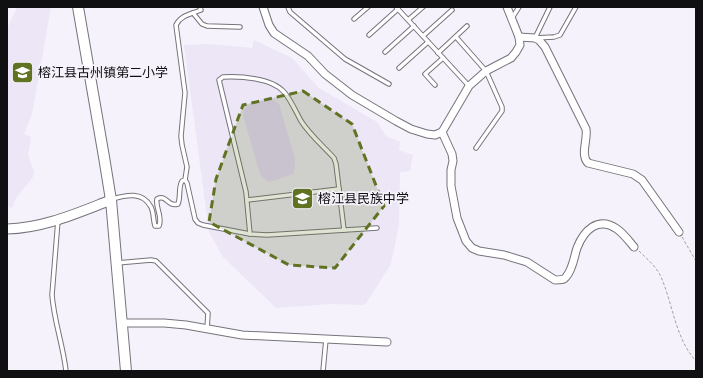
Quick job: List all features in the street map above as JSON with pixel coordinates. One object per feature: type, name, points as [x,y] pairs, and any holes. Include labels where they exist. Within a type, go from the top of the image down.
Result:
[{"type":"main road","points":[[78,7],[111,200],[126,371]]},
{"type":"street","points":[[263,7],[269,25],[274,33],[308,56],[325,74],[352,95],[384,115],[412,129],[435,135],[442,132],[469,86],[486,71],[511,58],[520,45],[519,37],[507,7]]},
{"type":"street","points":[[519,37],[535,38],[542,43],[550,54],[586,129],[585,160],[588,163],[633,174],[642,180],[679,232]]},
{"type":"street","points":[[442,132],[452,154],[453,162],[451,170],[451,186],[457,218],[466,241],[472,248],[523,261],[555,280],[561,280],[565,278],[570,270],[580,241],[593,226],[603,224],[614,227],[623,234],[634,247]]},
{"type":"street","points":[[7,229],[22,229],[39,226],[111,200]]},
{"type":"street","points":[[122,323],[164,323],[242,335],[387,342]]},
{"type":"lane","points":[[200,7],[200,10],[179,20],[176,25],[185,94],[181,136],[187,167],[185,180],[195,219],[198,223],[250,234],[280,235],[377,228]]},
{"type":"lane","points":[[288,7],[290,12],[345,59],[389,84]]},
{"type":"lane","points":[[354,19],[368,7]]},
{"type":"lane","points":[[408,20],[423,7]]},
{"type":"lane","points":[[512,18],[519,7]]},
{"type":"lane","points":[[550,7],[535,38],[554,37],[560,35],[576,7]]},
{"type":"lane","points":[[369,35],[397,8],[469,86]]},
{"type":"lane","points":[[423,36],[452,10]]},
{"type":"lane","points":[[193,13],[202,24],[207,26],[240,27]]},
{"type":"lane","points":[[385,52],[414,26]]},
{"type":"lane","points":[[438,53],[467,26]]},
{"type":"lane","points":[[456,37],[486,71],[502,107],[502,111],[476,148]]},
{"type":"lane","points":[[399,68],[428,42]]},
{"type":"lane","points":[[435,85],[425,74],[443,58]]},
{"type":"lane","points":[[250,234],[247,200],[220,80],[223,77],[241,76],[258,79],[284,91],[302,122],[334,158],[344,230]]},
{"type":"lane","points":[[111,200],[130,195],[140,196],[147,200],[151,208],[155,226],[159,226],[160,215],[156,203],[157,199],[160,197],[164,198],[170,204],[178,204],[180,200],[180,184],[185,180]]},
{"type":"lane","points":[[247,200],[339,189]]},
{"type":"lane","points":[[58,220],[52,295],[53,306],[63,348],[66,371]]},
{"type":"lane","points":[[116,263],[151,260],[156,261],[208,313],[207,329]]},
{"type":"lane","points":[[323,371],[326,339]]},
{"type":"path","points":[[679,232],[696,261]]},
{"type":"path","points":[[634,247],[652,262],[660,276],[682,338],[689,354],[696,361]]},
{"type":"highlighted area","points":[[303,91],[352,124],[384,206],[335,268],[289,265],[209,222],[216,179],[243,105]]},
{"type":"shaded area","name":"榕江县古州镇第二小学","points":[[17,7],[51,7],[32,114],[24,134],[31,137],[28,155],[34,171],[33,177],[16,198],[12,208],[7,206],[7,29]]},
{"type":"shaded area","name":"榕江县民族中学","points":[[254,40],[292,58],[319,88],[377,122],[386,136],[400,142],[399,150],[413,155],[410,171],[400,172],[399,224],[391,264],[365,305],[331,304],[276,308],[223,257],[209,232],[184,45],[209,44],[252,48]]},
{"type":"shaded area","points":[[269,97],[279,104],[295,159],[295,167],[293,174],[269,182],[262,177],[259,171],[243,115],[244,110],[249,104]]},
{"type":"place","name":"榕江县古州镇第二小学","points":[[23,72]]},
{"type":"place","name":"榕江县民族中学","points":[[302,198]]}]
